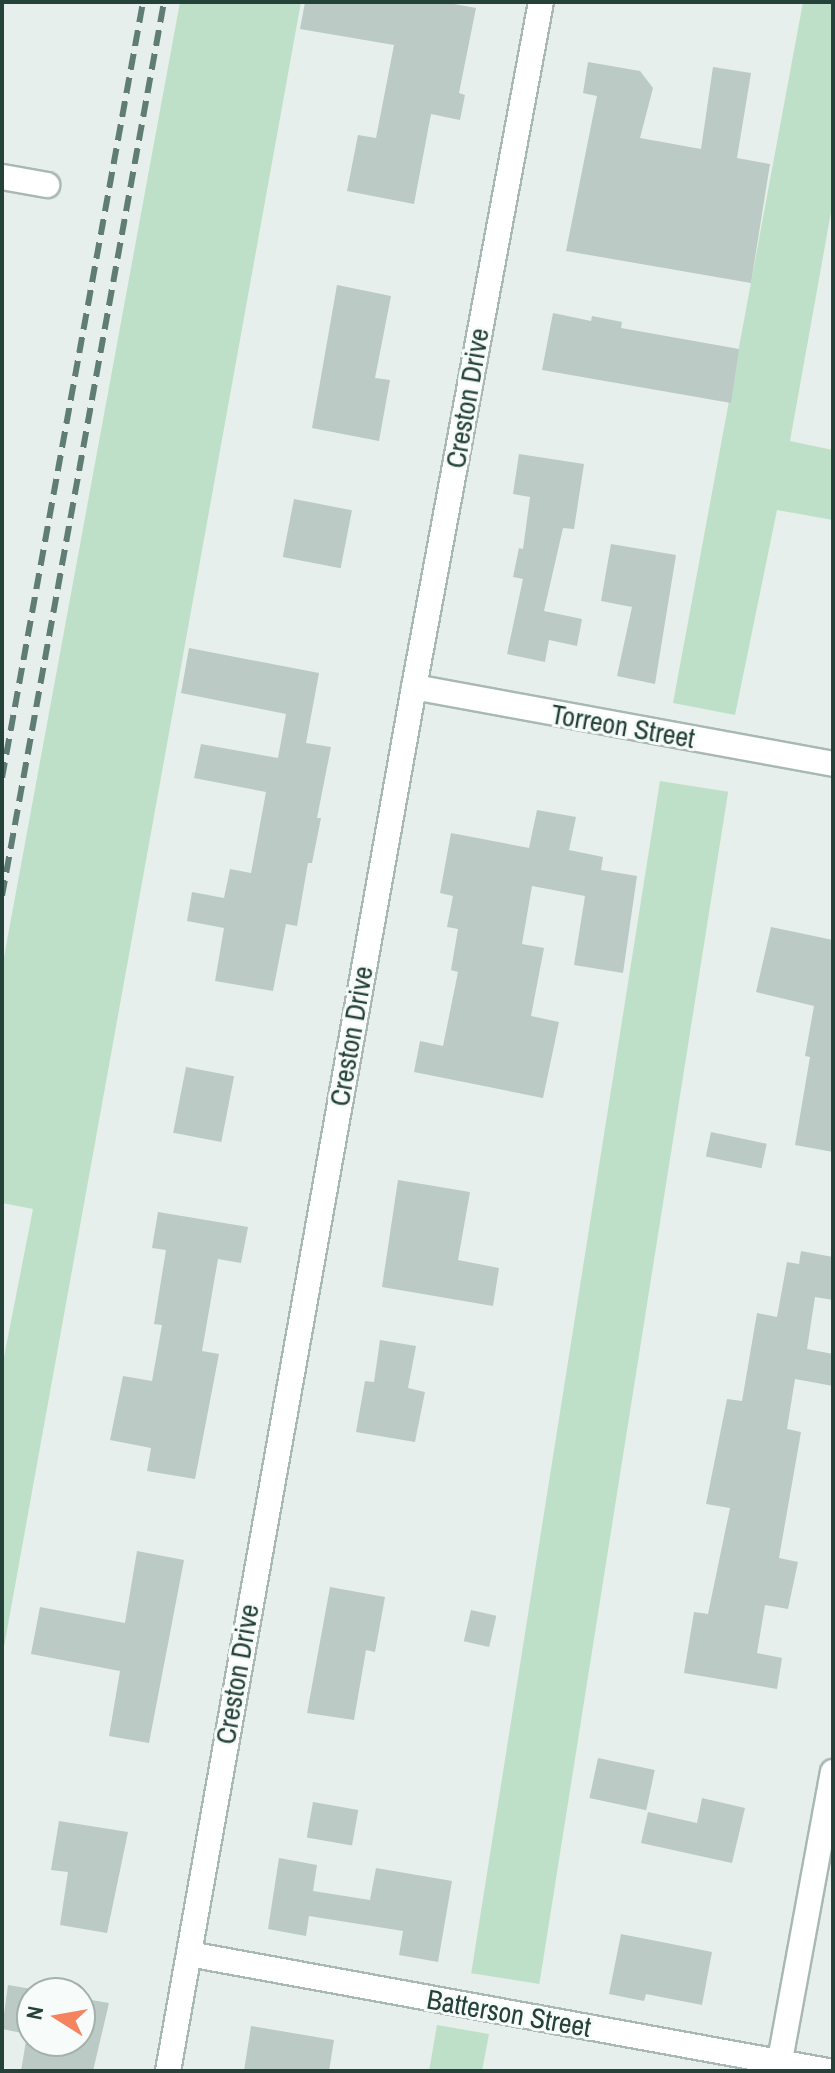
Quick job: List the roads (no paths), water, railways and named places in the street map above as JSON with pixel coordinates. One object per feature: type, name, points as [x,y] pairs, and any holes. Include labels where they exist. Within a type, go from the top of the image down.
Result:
[{"type":"street","name":"Creston Drive","points":[[168,2071],[414,687],[541,2]]},
{"type":"street","points":[[2,177],[47,185]]},
{"type":"street","name":"Torreon Street","points":[[414,687],[833,764]]},
{"type":"street","points":[[779,2067],[833,1772]]},
{"type":"street","name":"Batterson Street","points":[[189,1954],[779,2067],[828,2071]]},
{"type":"railway","points":[[2,778],[143,2]]},
{"type":"railway","points":[[2,896],[164,2]]}]
